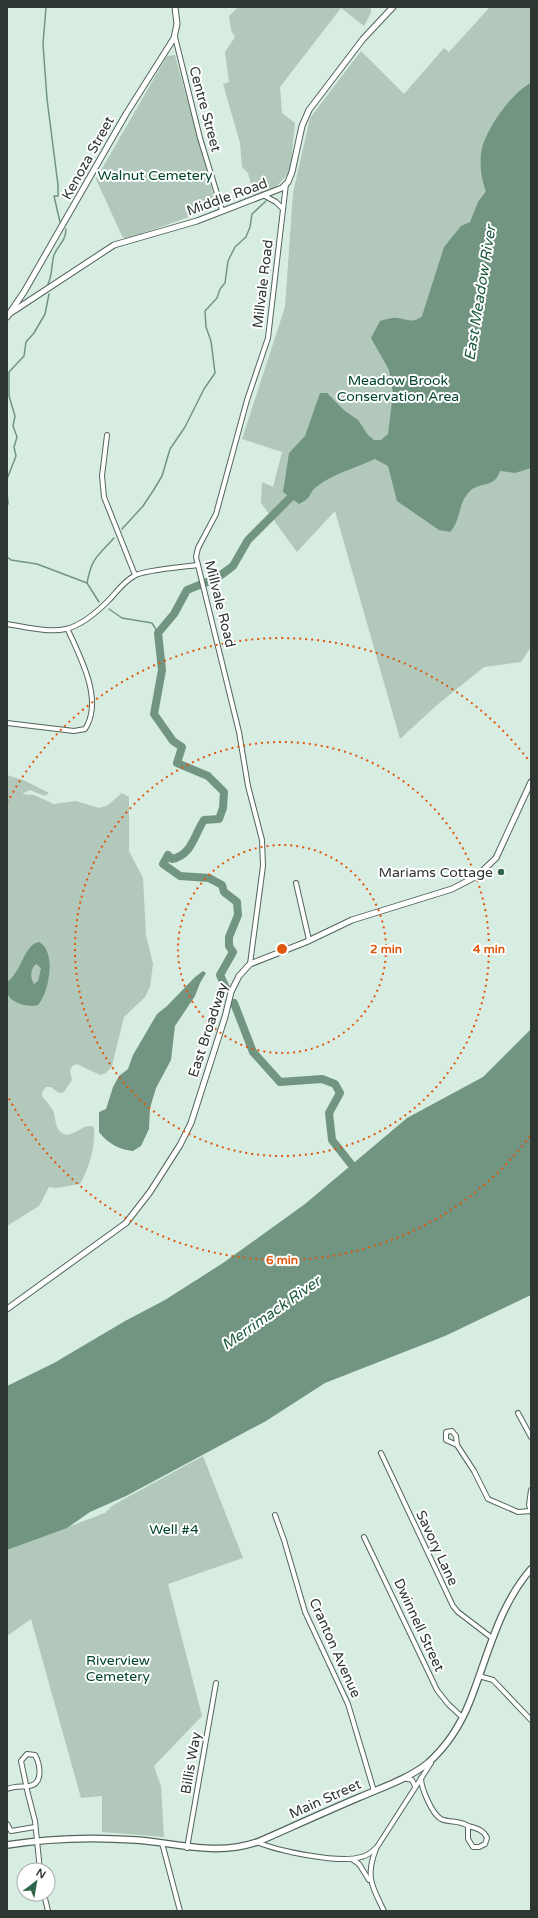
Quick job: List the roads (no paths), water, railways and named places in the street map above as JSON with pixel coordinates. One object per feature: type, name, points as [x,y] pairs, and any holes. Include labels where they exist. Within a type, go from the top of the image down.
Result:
[{"type":"main road","name":"Main Street","points":[[7,1844],[36,1840],[81,1839],[134,1840],[162,1843],[187,1848],[228,1848],[257,1842],[404,1778],[428,1763],[451,1738],[462,1717],[479,1676],[492,1638],[511,1597],[531,1569]]},
{"type":"street","name":"Kenoza Street","points":[[8,316],[23,294],[78,200],[126,114],[175,37],[177,24],[175,7]]},
{"type":"street","name":"Middle Road","points":[[8,316],[114,245],[197,221],[222,210],[278,191],[286,184],[292,172],[304,119],[311,105],[363,39],[393,7]]},
{"type":"street","name":"Centre Street","points":[[175,37],[202,144],[222,210]]},
{"type":"street","name":"Millvale Road","points":[[250,964],[263,866],[263,844],[248,786],[237,721],[198,566],[197,553],[216,514],[247,400],[268,338],[286,184]]},
{"type":"street","points":[[265,196],[276,202],[283,209]]},
{"type":"street","points":[[107,435],[102,476],[104,497],[135,575]]},
{"type":"street","points":[[7,624],[56,631],[68,630],[97,612],[120,587],[135,575],[198,566]]},
{"type":"street","points":[[7,723],[74,731],[85,729],[90,714],[92,691],[90,682],[68,630]]},
{"type":"street","name":"East Broadway","points":[[7,1309],[122,1226],[147,1196],[174,1156],[191,1124],[225,1016],[231,992],[239,976],[250,964],[309,940],[352,920],[446,891],[477,876],[491,864],[500,852],[531,782]]},
{"type":"street","points":[[296,883],[309,940]]},
{"type":"street","points":[[518,1413],[531,1437]]},
{"type":"street","points":[[457,1445],[474,1471],[488,1499],[518,1512],[531,1511],[529,1505],[531,1490]]},
{"type":"street","name":"Savory Lane","points":[[381,1453],[453,1606],[458,1612],[492,1638]]},
{"type":"street","name":"Cranton Avenue","points":[[275,1515],[284,1540],[305,1612],[348,1704],[374,1791]]},
{"type":"street","name":"Dwinnell Street","points":[[364,1537],[437,1690],[448,1704],[462,1717]]},
{"type":"street","points":[[479,1676],[493,1680],[531,1720]]},
{"type":"street","name":"Billis Way","points":[[187,1848],[216,1683]]},
{"type":"street","points":[[7,1789],[22,1785],[27,1786],[35,1783],[40,1772],[36,1758],[30,1754],[24,1756],[22,1761],[27,1786],[36,1827],[39,1862]]},
{"type":"street","points":[[370,1881],[371,1865],[377,1846],[436,1754]]},
{"type":"street","points":[[421,1777],[422,1787],[436,1814],[442,1819],[459,1821],[479,1830],[485,1834],[487,1838],[485,1844],[477,1847],[471,1845],[468,1840],[468,1826]]},
{"type":"street","points":[[404,1778],[412,1780],[415,1786]]},
{"type":"street","points":[[7,1824],[9,1829],[14,1832],[36,1827]]},
{"type":"street","points":[[257,1842],[270,1848],[352,1859],[365,1856],[377,1846]]},
{"type":"street","points":[[162,1843],[180,1911]]},
{"type":"street","points":[[352,1859],[359,1864],[370,1881],[384,1911]]},
{"type":"water","points":[[531,83],[531,468],[515,473],[500,471],[491,483],[478,486],[470,491],[463,500],[454,528],[450,532],[439,530],[397,501],[388,466],[375,459],[322,482],[306,499],[299,504],[283,492],[289,453],[305,436],[320,393],[327,393],[345,411],[358,420],[368,435],[374,440],[381,440],[388,434],[393,393],[389,370],[371,338],[380,321],[391,318],[416,320],[422,316],[444,247],[461,226],[470,222],[478,202],[486,191],[481,170],[481,153],[489,131],[508,102]]},
{"type":"water","points":[[39,942],[45,947],[48,954],[49,972],[48,982],[42,999],[38,1005],[30,1006],[20,1004],[11,999],[7,992],[7,982],[16,972],[26,953],[34,944]],"holes":[[[36,964],[41,968],[38,981],[34,984],[31,976],[33,968]]]},
{"type":"water","points":[[203,971],[206,973],[195,996],[175,1026],[171,1060],[156,1088],[150,1108],[149,1129],[141,1146],[133,1151],[114,1145],[99,1132],[99,1112],[106,1109],[113,1087],[119,1076],[128,1069],[133,1055],[157,1014]]},
{"type":"water","name":"Merrimack River","points":[[531,1029],[531,1295],[445,1336],[325,1383],[266,1421],[126,1496],[90,1512],[67,1528],[7,1550],[7,1386],[54,1363],[125,1321],[165,1300],[223,1263],[305,1204],[407,1118],[483,1077]]},
{"type":"waterway","points":[[46,7],[43,44],[47,99],[58,185],[58,196],[54,196],[60,222]]},
{"type":"waterway","points":[[122,529],[143,506],[162,476],[170,449],[185,427],[204,389],[215,373],[211,341],[206,327],[205,311],[217,298],[220,289],[225,283],[228,261],[235,247],[246,237],[250,227],[252,214],[266,201]]},
{"type":"waterway","points":[[48,284],[51,276],[54,255],[63,240],[66,229]]},
{"type":"waterway","points":[[7,479],[16,456],[14,447],[17,437],[13,426],[15,416],[9,396],[9,372],[24,356],[26,342],[34,333],[45,314],[49,294]]},
{"type":"waterway","name":"East Meadow River","points":[[226,988],[220,975],[233,952],[229,946],[229,937],[238,915],[237,902],[224,892],[222,885],[209,878],[180,876],[163,864],[168,855],[172,859],[179,857],[188,849],[204,820],[219,819],[223,808],[224,792],[208,776],[177,763],[182,747],[173,741],[154,714],[162,670],[158,633],[174,614],[187,590],[217,578],[233,566],[248,540],[298,490]]},
{"type":"waterway","points":[[7,492],[7,505]]},
{"type":"waterway","points":[[87,583],[93,562],[114,538]]},
{"type":"waterway","points":[[7,557],[11,560],[37,564],[87,583],[99,602]]},
{"type":"waterway","points":[[109,609],[122,618],[152,623],[158,633]]},
{"type":"waterway","name":"East Meadow River","points":[[234,1003],[253,1052],[280,1082],[322,1079],[335,1084],[340,1093],[329,1113],[332,1140],[358,1173]]},
{"type":"place","name":"Mariams Cottage","points":[[501,872]]},
{"type":"park label","name":"Walnut Cemetery","points":[[155,175]]},
{"type":"park label","name":"Meadow Brook Conservation Area","points":[[398,388]]},
{"type":"park label","name":"Well #4","points":[[174,1529]]},
{"type":"park label","name":"Riverview Cemetery","points":[[118,1668]]}]
